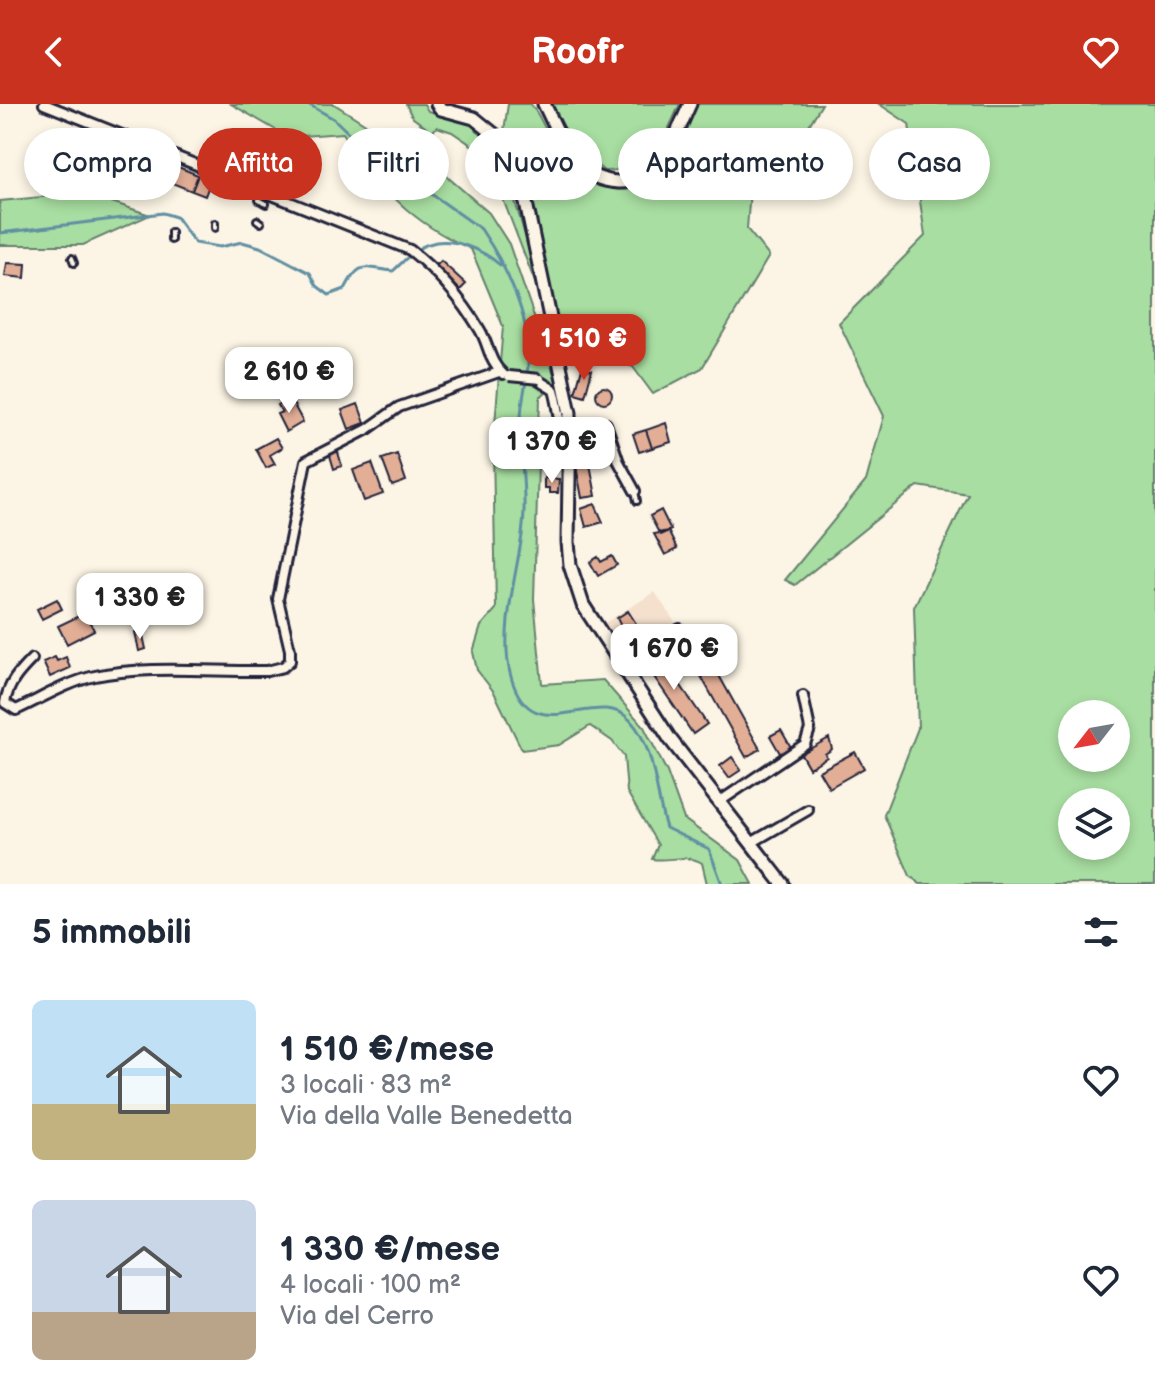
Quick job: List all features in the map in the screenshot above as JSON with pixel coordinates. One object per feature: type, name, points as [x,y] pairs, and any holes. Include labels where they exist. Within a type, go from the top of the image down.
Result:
[{"type":"main road","points":[[437,104],[441,109],[474,118],[488,127],[510,157],[526,203],[568,398],[568,542],[573,578],[583,605],[670,739],[783,884]]},
{"type":"main road","points":[[544,104],[579,165],[598,178],[625,182],[644,175],[663,158],[690,104]]},
{"type":"street","points":[[44,104],[410,250],[459,299],[483,335],[499,372],[540,379],[554,390],[561,430],[570,446],[580,447],[597,422],[606,424],[619,462],[635,491]]},
{"type":"street","points":[[32,659],[16,674],[5,703],[9,708],[16,710],[76,681],[97,675],[267,671],[283,667],[290,661],[290,650],[278,599],[306,461],[368,429],[399,407],[499,372]]},
{"type":"street","points":[[621,667],[680,629]]},
{"type":"street","points":[[719,802],[805,744],[810,729],[803,696]]},
{"type":"street","points":[[751,843],[808,810]]},
{"type":"lane","points":[[259,200],[266,204]]},
{"type":"lane","points":[[171,232],[171,240]]},
{"type":"lane","points":[[635,491],[637,501]]},
{"type":"shaded area","points":[[655,592],[676,624],[623,657],[603,624]]},
{"type":"green space","points":[[231,104],[334,104],[372,128],[338,128],[338,133],[322,135],[322,128],[272,128]]},
{"type":"green space","points":[[406,104],[424,104],[428,111],[477,128],[465,128],[465,141],[449,128],[427,128],[412,117]]},
{"type":"green space","points":[[508,104],[531,104],[545,128],[504,128]]},
{"type":"green space","points":[[551,104],[680,104],[668,128],[618,128],[618,169],[602,169],[602,128],[565,128]]},
{"type":"green space","points":[[695,104],[822,104],[807,128],[686,128]]},
{"type":"green space","points":[[879,104],[1155,104],[1155,884],[920,884],[910,876],[884,815],[918,728],[914,607],[968,494],[918,486],[795,585],[785,580],[866,481],[884,416],[839,323],[925,236],[920,200],[990,200],[990,128],[910,128],[909,124]]},
{"type":"green space","points":[[449,178],[465,192],[465,200],[474,200],[489,213],[509,244],[557,383],[540,397],[534,599],[542,684],[603,680],[644,727],[667,772],[684,819],[740,860],[753,884],[707,884],[702,863],[696,860],[652,859],[658,845],[627,792],[624,757],[612,741],[590,726],[559,745],[522,750],[494,692],[477,670],[473,652],[481,626],[496,609],[493,449],[503,326],[471,249],[430,227],[398,201],[449,200]]},
{"type":"green space","points":[[602,186],[618,189],[618,200],[749,200],[747,229],[769,256],[702,368],[653,394],[633,367],[562,336],[529,200],[602,200]]},
{"type":"green space","points":[[106,200],[150,215],[83,245],[0,245],[0,201]]},
{"type":"green space","points":[[503,200],[514,200],[541,298]]},
{"type":"building","points":[[181,168],[197,175],[192,191],[181,187]]},
{"type":"building","points":[[441,261],[466,284],[460,290],[436,266]]},
{"type":"building","points":[[7,263],[26,264],[25,278],[5,276]]},
{"type":"building","points":[[582,368],[592,370],[585,396],[575,393]]},
{"type":"building","points":[[601,387],[607,387],[612,395],[610,401],[601,403],[596,398],[596,392]]},
{"type":"building","points":[[290,398],[303,422],[286,432],[277,414],[282,412],[278,405]]},
{"type":"building","points":[[358,404],[365,423],[349,429],[342,410]]},
{"type":"building","points":[[666,423],[671,442],[652,448],[646,430]]},
{"type":"building","points":[[646,430],[652,448],[639,452],[633,434]]},
{"type":"building","points":[[551,434],[558,441],[551,448],[544,441]]},
{"type":"building","points":[[276,438],[282,448],[270,455],[275,464],[266,468],[256,449]]},
{"type":"building","points":[[337,449],[342,466],[334,469],[329,452]]},
{"type":"building","points":[[397,454],[406,481],[392,486],[382,459]]},
{"type":"building","points":[[372,463],[383,494],[364,501],[353,470]]},
{"type":"building","points":[[590,464],[596,496],[582,498],[576,466]]},
{"type":"building","points":[[544,478],[559,479],[558,493],[549,493],[549,488],[544,488]]},
{"type":"building","points":[[595,504],[603,522],[586,527],[581,509]]},
{"type":"building","points":[[661,510],[671,530],[660,535],[650,516]]},
{"type":"building","points":[[668,531],[677,549],[665,555],[654,534]]},
{"type":"building","points":[[612,556],[617,565],[598,576],[590,562],[598,557],[601,562]]},
{"type":"building","points":[[57,599],[62,609],[42,619],[37,609]]},
{"type":"building","points":[[628,611],[644,636],[630,645],[617,618]]},
{"type":"building","points":[[85,613],[94,630],[67,644],[58,626]]},
{"type":"building","points":[[692,627],[760,749],[746,757],[678,635]]},
{"type":"building","points":[[142,631],[146,649],[139,651],[135,632]]},
{"type":"building","points":[[656,649],[707,724],[693,734],[642,659]]},
{"type":"building","points":[[55,657],[57,661],[66,657],[70,668],[50,677],[43,662]]},
{"type":"building","points":[[781,730],[792,749],[781,755],[770,736]]},
{"type":"building","points":[[829,738],[832,749],[825,754],[827,757],[809,768],[801,754]]},
{"type":"building","points":[[855,752],[864,768],[829,788],[819,771]]},
{"type":"building","points":[[732,757],[741,770],[729,778],[720,766]]},
{"type":"waterway","points":[[308,104],[334,119],[358,142],[481,229],[499,259],[521,312],[528,347],[521,419],[524,520],[508,622],[510,673],[520,697],[532,710],[565,714],[600,709],[616,711],[630,720],[639,731],[650,758],[666,828],[709,849],[722,884]]},
{"type":"waterway","points":[[0,233],[163,213],[176,217],[195,243],[220,247],[242,242],[260,247],[310,273],[317,286],[329,295],[345,289],[359,270],[393,271],[419,248],[438,242],[467,246],[500,265]]}]
